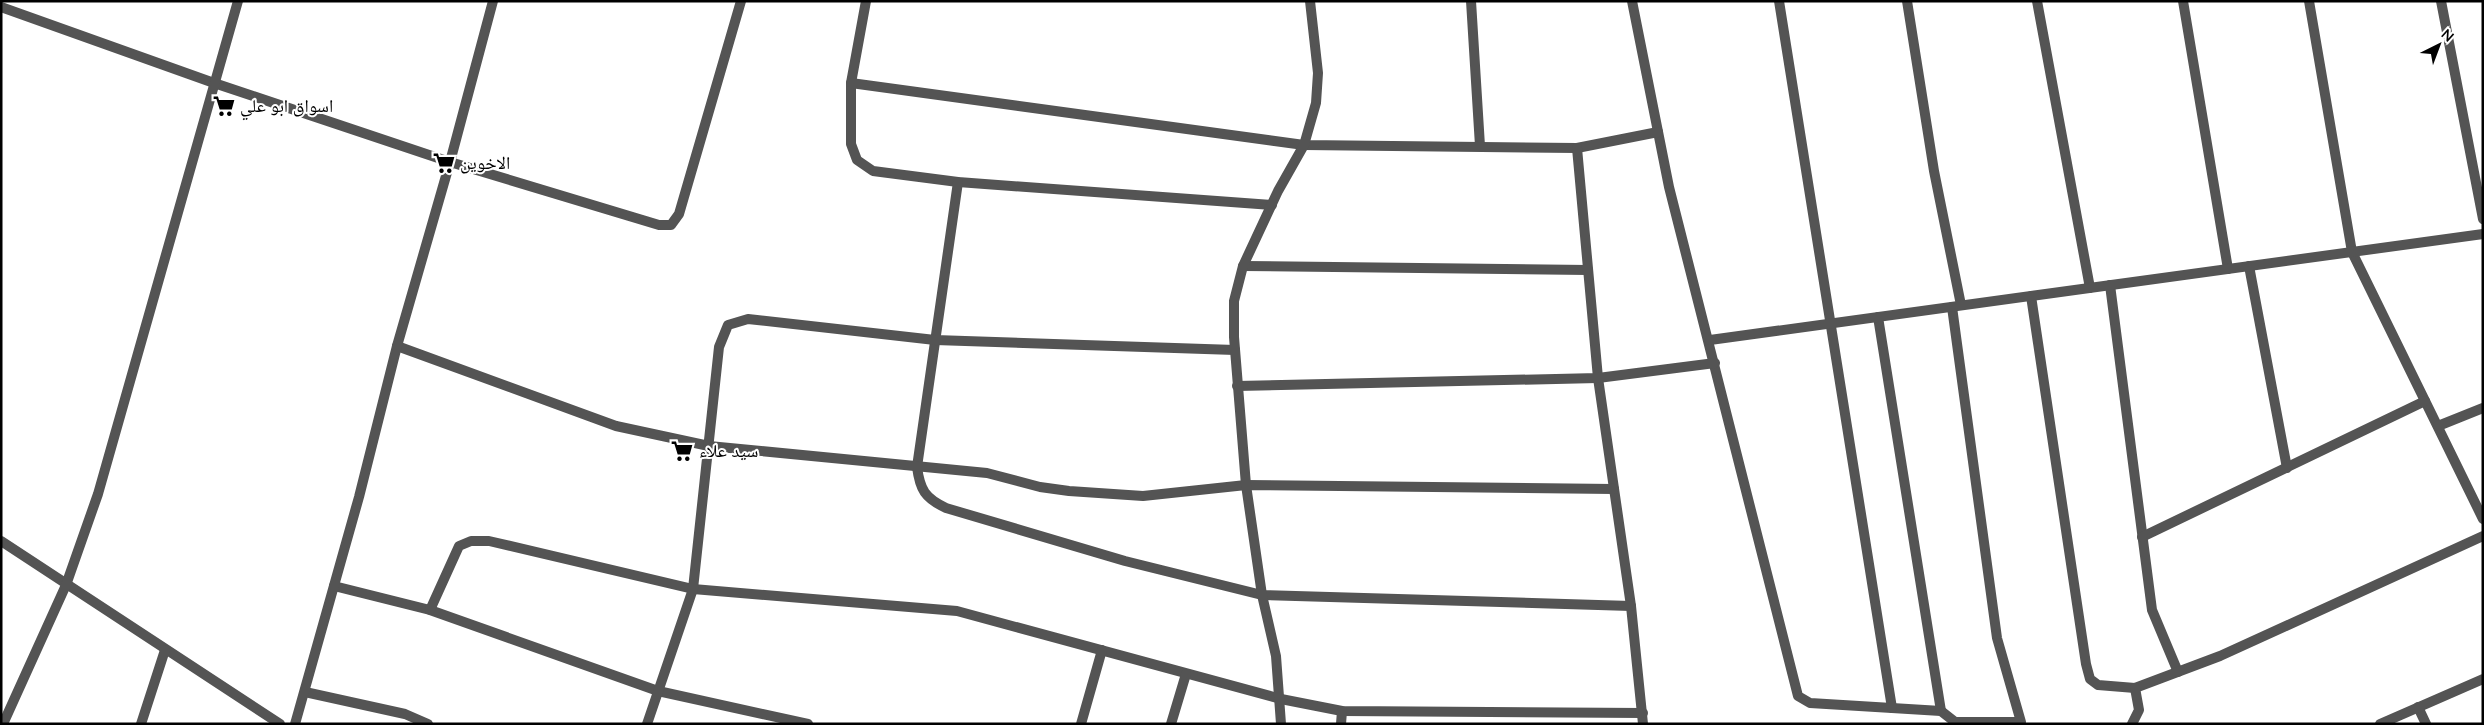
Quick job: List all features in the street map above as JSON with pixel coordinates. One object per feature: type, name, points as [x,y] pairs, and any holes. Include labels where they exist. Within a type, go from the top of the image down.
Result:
[{"type":"street","points":[[3,724],[66,584],[98,494],[238,1]]},
{"type":"street","points":[[295,724],[493,1]]},
{"type":"street","points":[[1,7],[450,162],[659,225],[670,225],[679,214],[741,1]]},
{"type":"street","points":[[866,1],[851,83],[851,144],[858,160],[873,171],[958,182],[1272,205]]},
{"type":"street","points":[[1281,724],[1281,699],[1276,656],[1262,595],[1246,485],[1237,386],[1234,301],[1243,266],[1272,205],[1304,145],[1316,103],[1318,73],[1310,1]]},
{"type":"street","points":[[1471,1],[1480,146]]},
{"type":"street","points":[[1632,1],[1669,187],[1710,340],[1798,696],[1810,703],[1941,711]]},
{"type":"street","points":[[1779,1],[1832,323],[1892,708]]},
{"type":"street","points":[[1878,317],[1941,711],[1954,723],[2023,723],[1997,638],[1957,306],[1907,1]]},
{"type":"street","points":[[2037,1],[2090,288]]},
{"type":"street","points":[[2183,1],[2228,269]]},
{"type":"street","points":[[2309,1],[2352,252],[2483,519]]},
{"type":"street","points":[[2440,1],[2483,219]]},
{"type":"street","points":[[851,83],[1304,145],[1576,148],[1658,132]]},
{"type":"street","points":[[430,610],[459,546],[471,541],[489,540],[693,590],[957,611],[1281,699],[1342,711],[1643,718],[1631,606],[1598,378],[1576,148]]},
{"type":"street","points":[[958,182],[917,467],[919,485],[925,494],[946,508],[1125,561],[1262,595],[1631,606]]},
{"type":"street","points":[[1710,340],[2483,234]]},
{"type":"street","points":[[1243,266],[1588,270]]},
{"type":"street","points":[[2249,266],[2287,468]]},
{"type":"street","points":[[2110,285],[2152,610],[2178,672]]},
{"type":"street","points":[[2031,296],[2088,671],[2090,679],[2098,685],[2135,688],[2220,656],[2483,536]]},
{"type":"street","points":[[647,724],[693,590],[719,347],[728,325],[748,319],[935,340],[1235,350]]},
{"type":"street","points":[[397,346],[616,426],[708,446],[987,473],[1040,487],[1103,495],[1142,496],[1246,485],[1614,489]]},
{"type":"street","points":[[1237,386],[1598,378],[1715,362]]},
{"type":"street","points":[[2142,537],[2425,401]]},
{"type":"street","points":[[2438,426],[2483,408]]},
{"type":"street","points":[[1,541],[280,724]]},
{"type":"street","points":[[334,586],[430,610],[658,691],[808,724]]},
{"type":"street","points":[[140,724],[165,650]]},
{"type":"street","points":[[1081,724],[1102,650]]},
{"type":"street","points":[[1171,724],[1186,674]]},
{"type":"street","points":[[2380,724],[2483,679]]},
{"type":"street","points":[[2132,724],[2139,710],[2135,688]]},
{"type":"street","points":[[305,692],[405,714],[428,724]]},
{"type":"street","points":[[2418,707],[2426,724]]},
{"type":"street","points":[[1341,724],[1342,711]]},
{"type":"place","name":"اسواق ابو علي","points":[[224,106]]},
{"type":"place","name":"الاخوين","points":[[444,163]]},
{"type":"place","name":"سيد علاء","points":[[682,451]]}]
